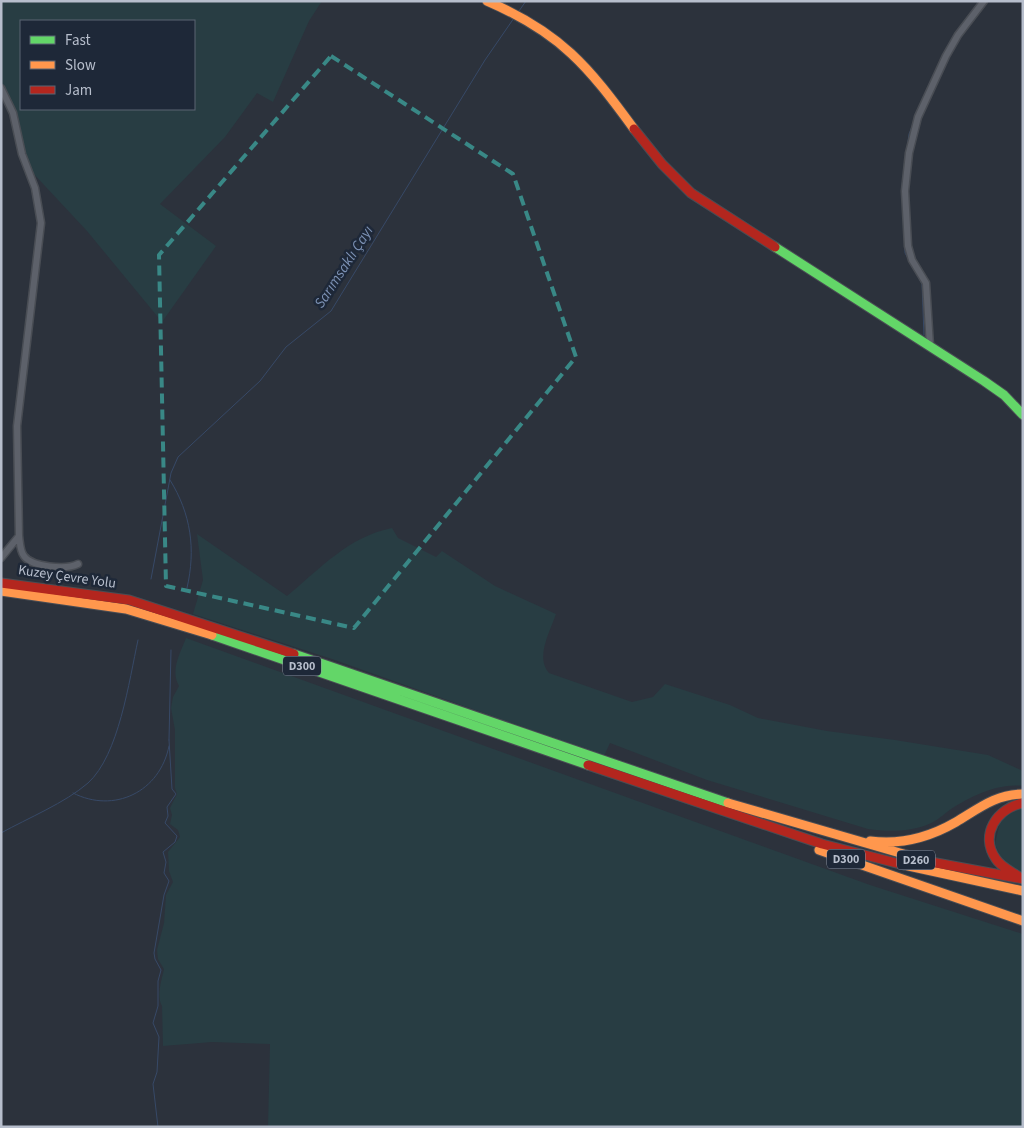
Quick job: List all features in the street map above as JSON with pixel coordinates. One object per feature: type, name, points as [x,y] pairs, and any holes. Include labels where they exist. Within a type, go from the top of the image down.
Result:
[{"type":"main road","points":[[487,1],[503,7],[553,37],[580,60],[657,160],[691,193],[1004,395],[1023,415]]},
{"type":"main road","name":"Kuzey Çevre Yolu","points":[[1,583],[127,604]]},
{"type":"main road","name":"Kuzey Çevre Yolu","points":[[1,591],[127,604]]},
{"type":"main road","name":"D300","points":[[127,604],[181,620],[426,704],[670,794],[738,822],[1023,921]]},
{"type":"main road","name":"D300","points":[[458,716],[812,829],[875,842],[902,841],[942,829],[996,798],[1023,794]]},
{"type":"main road","name":"D260","points":[[670,794],[847,851],[935,873],[1023,891]]},
{"type":"main road","points":[[1022,879],[998,862],[992,850],[990,838],[993,824],[1000,813],[1011,805],[1023,803]]},
{"type":"main road","name":"D260","points":[[812,829],[923,862],[1022,879]]},
{"type":"street","points":[[930,346],[926,283],[910,255],[908,246],[905,200],[908,153],[918,117],[946,56],[958,35],[984,1]]},
{"type":"street","points":[[1,88],[11,106],[22,154],[35,188],[41,223],[17,426],[19,536],[24,555],[30,561],[62,568],[78,564]]},
{"type":"street","points":[[1,558],[19,536]]},
{"type":"highlighted area","points":[[331,56],[513,174],[576,357],[354,628],[166,586],[159,255]]},
{"type":"green space","points":[[1,1],[322,1],[309,21],[273,102],[257,93],[225,137],[160,204],[216,246],[162,322],[87,231],[31,171],[23,147],[17,117],[1,87]]},
{"type":"green space","points":[[392,528],[398,538],[436,557],[442,551],[495,586],[556,614],[543,652],[545,667],[549,673],[632,702],[653,697],[665,684],[730,705],[758,718],[827,731],[988,755],[1023,771],[1023,786],[1004,786],[976,795],[922,827],[899,831],[868,829],[707,780],[610,743],[604,756],[332,659],[193,614],[203,580],[197,534],[287,596],[348,546],[376,532]]},
{"type":"green space","points":[[186,638],[870,885],[1023,934],[1023,1127],[268,1127],[270,1044],[212,1042],[163,1046],[162,1006],[159,993],[164,969],[158,959],[157,950],[164,923],[166,895],[173,882],[169,871],[168,852],[180,837],[178,830],[170,824],[172,815],[170,808],[177,794],[175,788],[175,730],[171,708],[173,697],[179,686],[175,674],[177,662]]},
{"type":"green space","points":[[1023,808],[1023,875],[1004,865],[995,844],[1000,822],[1008,814]]},
{"type":"waterway","name":"Sarımsaklı Çayı","points":[[519,11],[526,1]]},
{"type":"waterway","points":[[937,68],[950,42],[979,1]]},
{"type":"waterway","name":"Sarımsaklı Çayı","points":[[151,579],[171,473],[178,457],[260,381],[286,347],[331,311],[485,60],[514,18]]},
{"type":"waterway","points":[[902,186],[909,134],[920,106]]},
{"type":"waterway","points":[[903,208],[905,253],[922,284],[924,335]]},
{"type":"waterway","points":[[170,480],[183,506],[190,532],[191,559],[187,588]]},
{"type":"waterway","points":[[1,833],[46,810],[79,790],[99,770],[108,755],[115,736],[138,640]]},
{"type":"waterway","points":[[169,740],[171,650]]},
{"type":"waterway","points":[[158,1127],[153,1084],[157,1072],[159,1037],[153,1023],[158,1006],[158,981],[161,970],[154,953],[164,895],[169,881],[164,873],[166,862],[163,852],[175,842],[177,836],[165,823],[168,816],[167,807],[176,794],[172,789],[169,740]]},
{"type":"waterway","points":[[73,793],[89,799],[104,801],[133,795],[156,776],[164,762],[169,746]]},
{"type":"traffic: fast","points":[[775,247],[984,381],[1004,395],[1023,415]]},
{"type":"traffic: fast","points":[[212,635],[588,765]]},
{"type":"traffic: fast","points":[[294,654],[728,803]]},
{"type":"traffic: slow","points":[[487,1],[535,26],[571,53],[602,87],[634,129]]},
{"type":"traffic: slow","points":[[1,591],[126,609],[212,635]]},
{"type":"traffic: slow","points":[[870,841],[904,841],[925,836],[956,822],[996,799],[1023,794]]},
{"type":"traffic: slow","points":[[728,803],[931,862]]},
{"type":"traffic: slow","points":[[819,850],[1023,921]]},
{"type":"traffic: slow","points":[[904,865],[1023,891]]},
{"type":"traffic: jam","points":[[634,129],[662,164],[691,193],[775,247]]},
{"type":"traffic: jam","points":[[1,583],[129,600],[294,654]]},
{"type":"traffic: jam","points":[[588,765],[822,844],[904,865]]},
{"type":"traffic: jam","points":[[1018,876],[998,862],[991,850],[989,841],[993,824],[1005,810],[1023,803]]},
{"type":"traffic: jam","points":[[931,862],[1023,879]]}]
